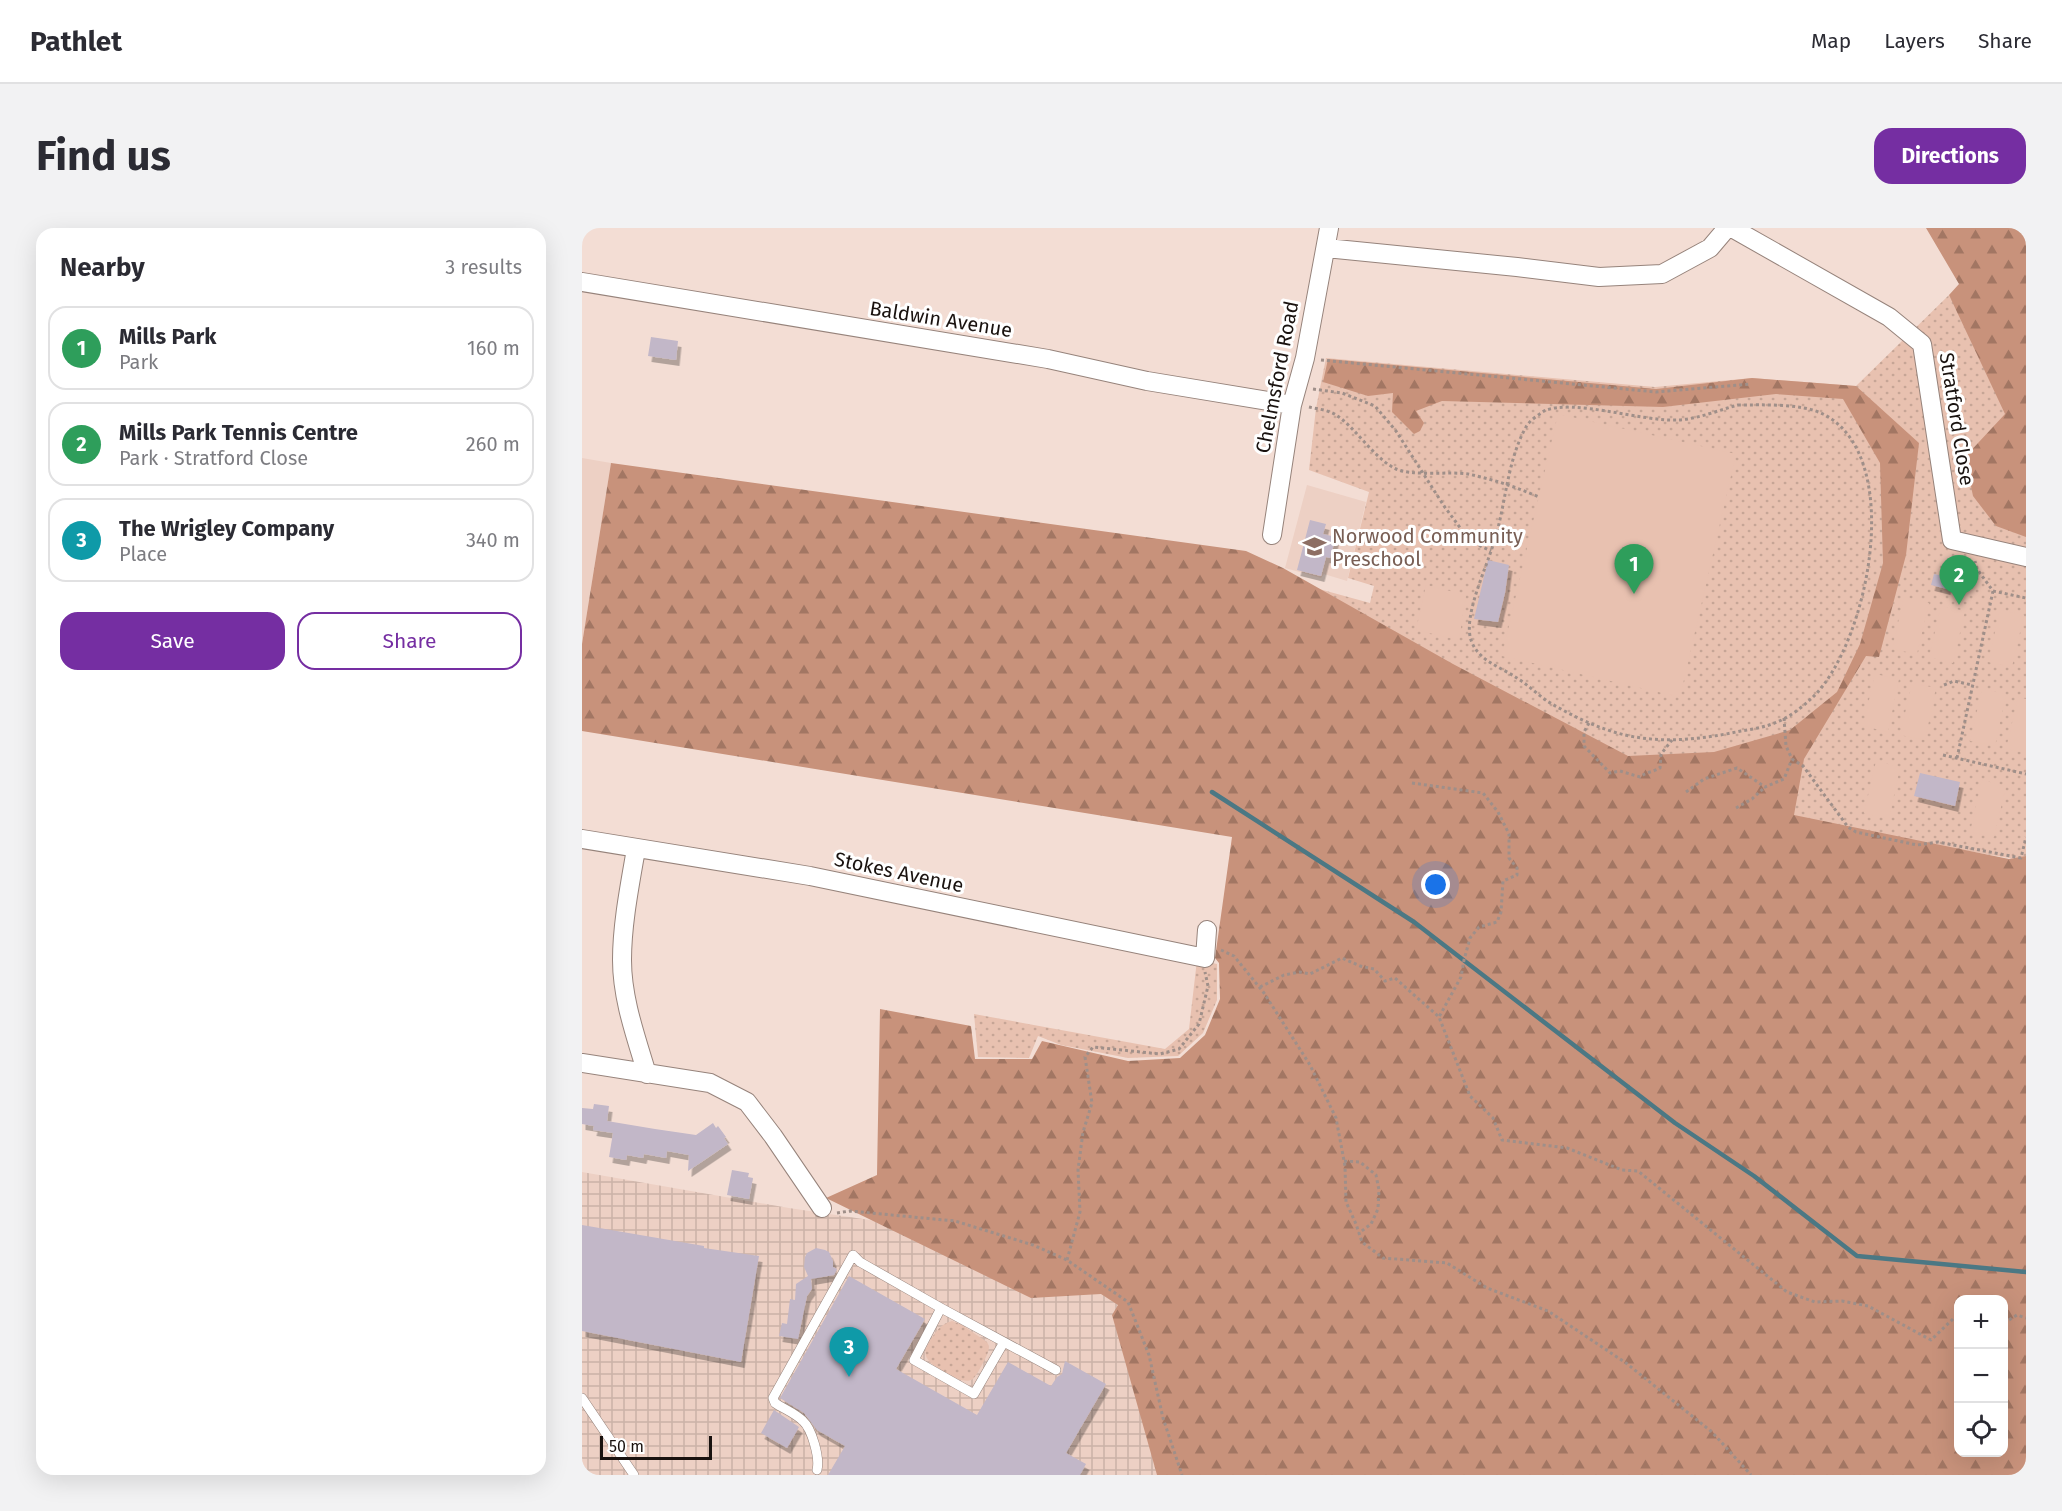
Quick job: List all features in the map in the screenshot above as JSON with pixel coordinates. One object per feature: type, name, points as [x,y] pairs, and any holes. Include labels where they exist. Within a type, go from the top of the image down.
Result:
[{"type":"street","name":"Chelmsford Road","points":[[1272,535],[1292,405],[1305,358],[1329,228]]},
{"type":"street","points":[[1326,248],[1599,277],[1662,274],[1710,248],[1727,228]]},
{"type":"street","name":"Stratford Close","points":[[1732,228],[1889,317],[1922,344],[1952,540],[2026,558]]},
{"type":"street","name":"Baldwin Avenue","points":[[582,282],[1048,359],[1147,381],[1292,405]]},
{"type":"street","name":"Stokes Avenue","points":[[582,839],[810,876],[1205,964]]},
{"type":"street","points":[[636,849],[628,895],[622,961],[629,1013],[647,1074]]},
{"type":"street","points":[[1205,964],[1207,930]]},
{"type":"street","points":[[582,1063],[710,1083],[747,1102],[828,1211]]},
{"type":"lane","points":[[817,1470],[815,1448],[807,1426],[802,1420],[775,1403],[773,1398],[853,1255],[860,1262],[941,1308],[1056,1370]]},
{"type":"lane","points":[[941,1308],[914,1360],[974,1394],[1004,1342]]},
{"type":"lane","points":[[582,1398],[634,1475]]},
{"type":"path","points":[[1305,358],[1656,392],[1750,384]]},
{"type":"path","points":[[1307,388],[1342,393],[1375,406],[1396,430],[1444,506],[1470,541],[1491,551]]},
{"type":"path","points":[[1292,405],[1316,408],[1335,414],[1395,469],[1424,473],[1460,473],[1506,484],[1539,497]]},
{"type":"path","points":[[1738,405],[1807,409],[1824,415],[1841,428],[1860,451],[1867,476],[1872,548],[1870,567],[1857,615],[1839,660],[1827,681],[1813,697],[1784,718],[1767,725],[1697,740],[1635,738],[1589,723],[1548,702],[1518,679],[1486,660],[1474,646],[1469,630],[1482,570],[1491,551],[1504,503],[1506,484],[1527,423],[1544,412],[1559,407],[1656,420],[1680,420],[1738,405]]},
{"type":"path","points":[[1971,544],[1977,569],[1993,591],[2026,598]]},
{"type":"path","points":[[1957,758],[1993,591]]},
{"type":"path","points":[[1944,685],[1955,679],[1972,685]]},
{"type":"path","points":[[1784,718],[1786,746],[1792,759],[1803,766],[1848,827],[1856,832],[1917,845],[1938,842],[2021,858],[2026,837]]},
{"type":"path","points":[[1589,723],[1584,732],[1584,746],[1610,773],[1620,771],[1640,777],[1645,773],[1654,772],[1660,768],[1661,754],[1672,740]]},
{"type":"path","points":[[1943,755],[2026,774]]},
{"type":"path","points":[[1736,808],[1752,799],[1765,787],[1784,779],[1792,759]]},
{"type":"path","points":[[1686,792],[1704,779],[1737,768],[1765,787]]},
{"type":"path","points":[[1413,783],[1482,793],[1498,812],[1509,834],[1509,858],[1517,868],[1517,875],[1503,881],[1501,912],[1497,922],[1479,927],[1470,938],[1461,977],[1439,1017]]},
{"type":"path","points":[[1067,1260],[1080,1212],[1078,1170],[1083,1132],[1092,1104],[1085,1057],[1093,1047],[1160,1054],[1179,1049],[1199,1024],[1208,986],[1205,964],[1221,950],[1234,956],[1260,987],[1310,1065],[1331,1107],[1336,1118],[1344,1161],[1346,1202],[1362,1242],[1383,1258],[1447,1263],[1487,1288],[1548,1311],[1626,1363],[1712,1432],[1751,1475]]},
{"type":"path","points":[[1260,987],[1284,975],[1300,972],[1310,974],[1342,958],[1374,969],[1385,981],[1395,978],[1439,1017],[1470,1096],[1493,1118],[1502,1140],[1567,1148],[1622,1170],[1638,1171],[1787,1293],[1815,1302],[1842,1301],[1868,1306],[1931,1340],[1954,1318]]},
{"type":"path","points":[[1344,1161],[1360,1162],[1376,1175],[1379,1190],[1378,1209],[1371,1224],[1359,1233]]},
{"type":"path","points":[[828,1211],[955,1221],[1033,1245],[1067,1260],[1128,1302],[1149,1354],[1163,1418],[1182,1475]]},
{"type":"path","points":[[2008,1321],[2017,1315],[2026,1317]]},
{"type":"shaded area","points":[[1949,295],[2019,414],[2026,415],[2026,861],[1265,729],[1290,581],[1370,603],[1374,586],[1348,578],[1369,492],[1309,470],[1316,408],[1326,358],[1655,387],[1752,378],[1856,386]]},
{"type":"shaded area","points":[[1558,414],[1736,454],[1680,697],[1502,656]]},
{"type":"shaded area","points":[[582,458],[611,463],[582,644]]},
{"type":"shaded area","points":[[1307,485],[1366,502],[1347,581],[1324,574],[1321,578],[1285,568]]},
{"type":"shaded area","points":[[1426,585],[1466,595],[1459,640],[1416,630]]},
{"type":"shaded area","points":[[1904,597],[1929,603],[1917,654],[1892,649]]},
{"type":"shaded area","points":[[1941,606],[1965,611],[1953,663],[1929,657]]},
{"type":"shaded area","points":[[2000,610],[2024,615],[2012,667],[1988,662]]},
{"type":"shaded area","points":[[1875,674],[1899,679],[1888,732],[1863,726]]},
{"type":"shaded area","points":[[1912,683],[1936,688],[1925,740],[1900,735]]},
{"type":"shaded area","points":[[1982,689],[2006,694],[1995,746],[1970,741]]},
{"type":"shaded area","points":[[2018,697],[2026,699],[2026,753],[2006,749]]},
{"type":"shaded area","points":[[1876,761],[1900,767],[1889,819],[1864,813]]},
{"type":"shaded area","points":[[1982,780],[2006,786],[1994,837],[1970,832]]},
{"type":"shaded area","points":[[1197,960],[1217,964],[1217,1000],[1203,1033],[1178,1056],[1128,1058],[1061,1045],[1038,1036],[1029,1058],[978,1057],[974,1014],[1165,1049],[1189,1029]]},
{"type":"shaded area","points":[[582,1172],[789,1208],[1118,1257],[1118,1310],[1158,1475],[582,1475]]},
{"type":"shaded area","points":[[952,1321],[962,1325],[987,1342],[989,1346],[987,1355],[977,1373],[973,1379],[968,1381],[947,1374],[933,1365],[926,1356],[927,1347],[935,1333]]},
{"type":"green space","points":[[1926,228],[2026,228],[2026,537],[1996,526],[1973,496],[1965,457],[2005,414],[1949,295],[1959,284]]},
{"type":"green space","points":[[1328,359],[1656,389],[1752,378],[1856,386],[1919,443],[1906,555],[1879,657],[1866,656],[1804,759],[1794,815],[2009,859],[2026,856],[2026,1475],[1157,1475],[1112,1315],[1118,1305],[1101,1294],[1031,1298],[826,1198],[877,1175],[880,1009],[971,1026],[975,1059],[1032,1059],[1042,1041],[1128,1061],[1180,1058],[1205,1035],[1220,999],[1219,963],[1215,958],[1232,837],[582,731],[582,644],[611,463],[1246,551],[1283,568],[1453,664],[1628,756],[1714,752],[1790,730],[1837,692],[1860,644],[1883,563],[1880,463],[1843,399],[1776,394],[1663,407],[1442,401],[1416,411],[1424,423],[1420,431],[1414,434],[1392,412],[1393,393],[1368,396],[1323,382]]},
{"type":"building","points":[[651,337],[678,341],[676,360],[648,356]]},
{"type":"building","points":[[1310,520],[1326,524],[1323,534],[1336,537],[1330,558],[1326,557],[1321,576],[1297,570]]},
{"type":"building","points":[[1488,560],[1509,565],[1498,622],[1474,619]]},
{"type":"building","points":[[1934,574],[1949,577],[1947,589],[1931,585]]},
{"type":"building","points":[[1920,773],[1960,782],[1955,806],[1914,796]]},
{"type":"building","points":[[594,1104],[609,1106],[607,1121],[655,1129],[696,1135],[713,1123],[726,1137],[724,1138],[728,1144],[688,1171],[689,1155],[667,1151],[666,1158],[644,1154],[643,1158],[627,1155],[626,1160],[609,1157],[613,1133],[593,1130],[594,1126],[582,1124],[582,1108],[593,1109]]},
{"type":"building","points":[[732,1170],[749,1173],[748,1177],[753,1178],[749,1199],[727,1195]]},
{"type":"building","points":[[582,1225],[759,1256],[741,1362],[582,1331]]},
{"type":"building","points":[[816,1248],[829,1252],[833,1267],[837,1269],[834,1275],[811,1279],[812,1289],[807,1296],[798,1339],[779,1336],[782,1323],[787,1324],[790,1299],[795,1300],[796,1284],[808,1276],[804,1267],[805,1257],[807,1253]]},
{"type":"building","points":[[849,1276],[925,1319],[896,1369],[977,1415],[1008,1362],[1051,1386],[1062,1374],[1065,1361],[1106,1384],[1066,1453],[1086,1464],[1080,1475],[828,1475],[845,1446],[817,1430],[804,1413],[780,1398]]},
{"type":"building","points":[[774,1410],[799,1427],[787,1448],[761,1433]]},
{"type":"waterway","points":[[1212,792],[1414,922],[1675,1123],[1754,1176],[1857,1256],[2026,1272]]},
{"type":"place","name":"Norwood Community Preschool","points":[[1314,547]]},
{"type":"place","name":"Mills Park","points":[[1634,594]]},
{"type":"place","name":"Mills Park Tennis Centre","points":[[1959,605]]},
{"type":"place","name":"The Wrigley Company","points":[[849,1377]]}]
